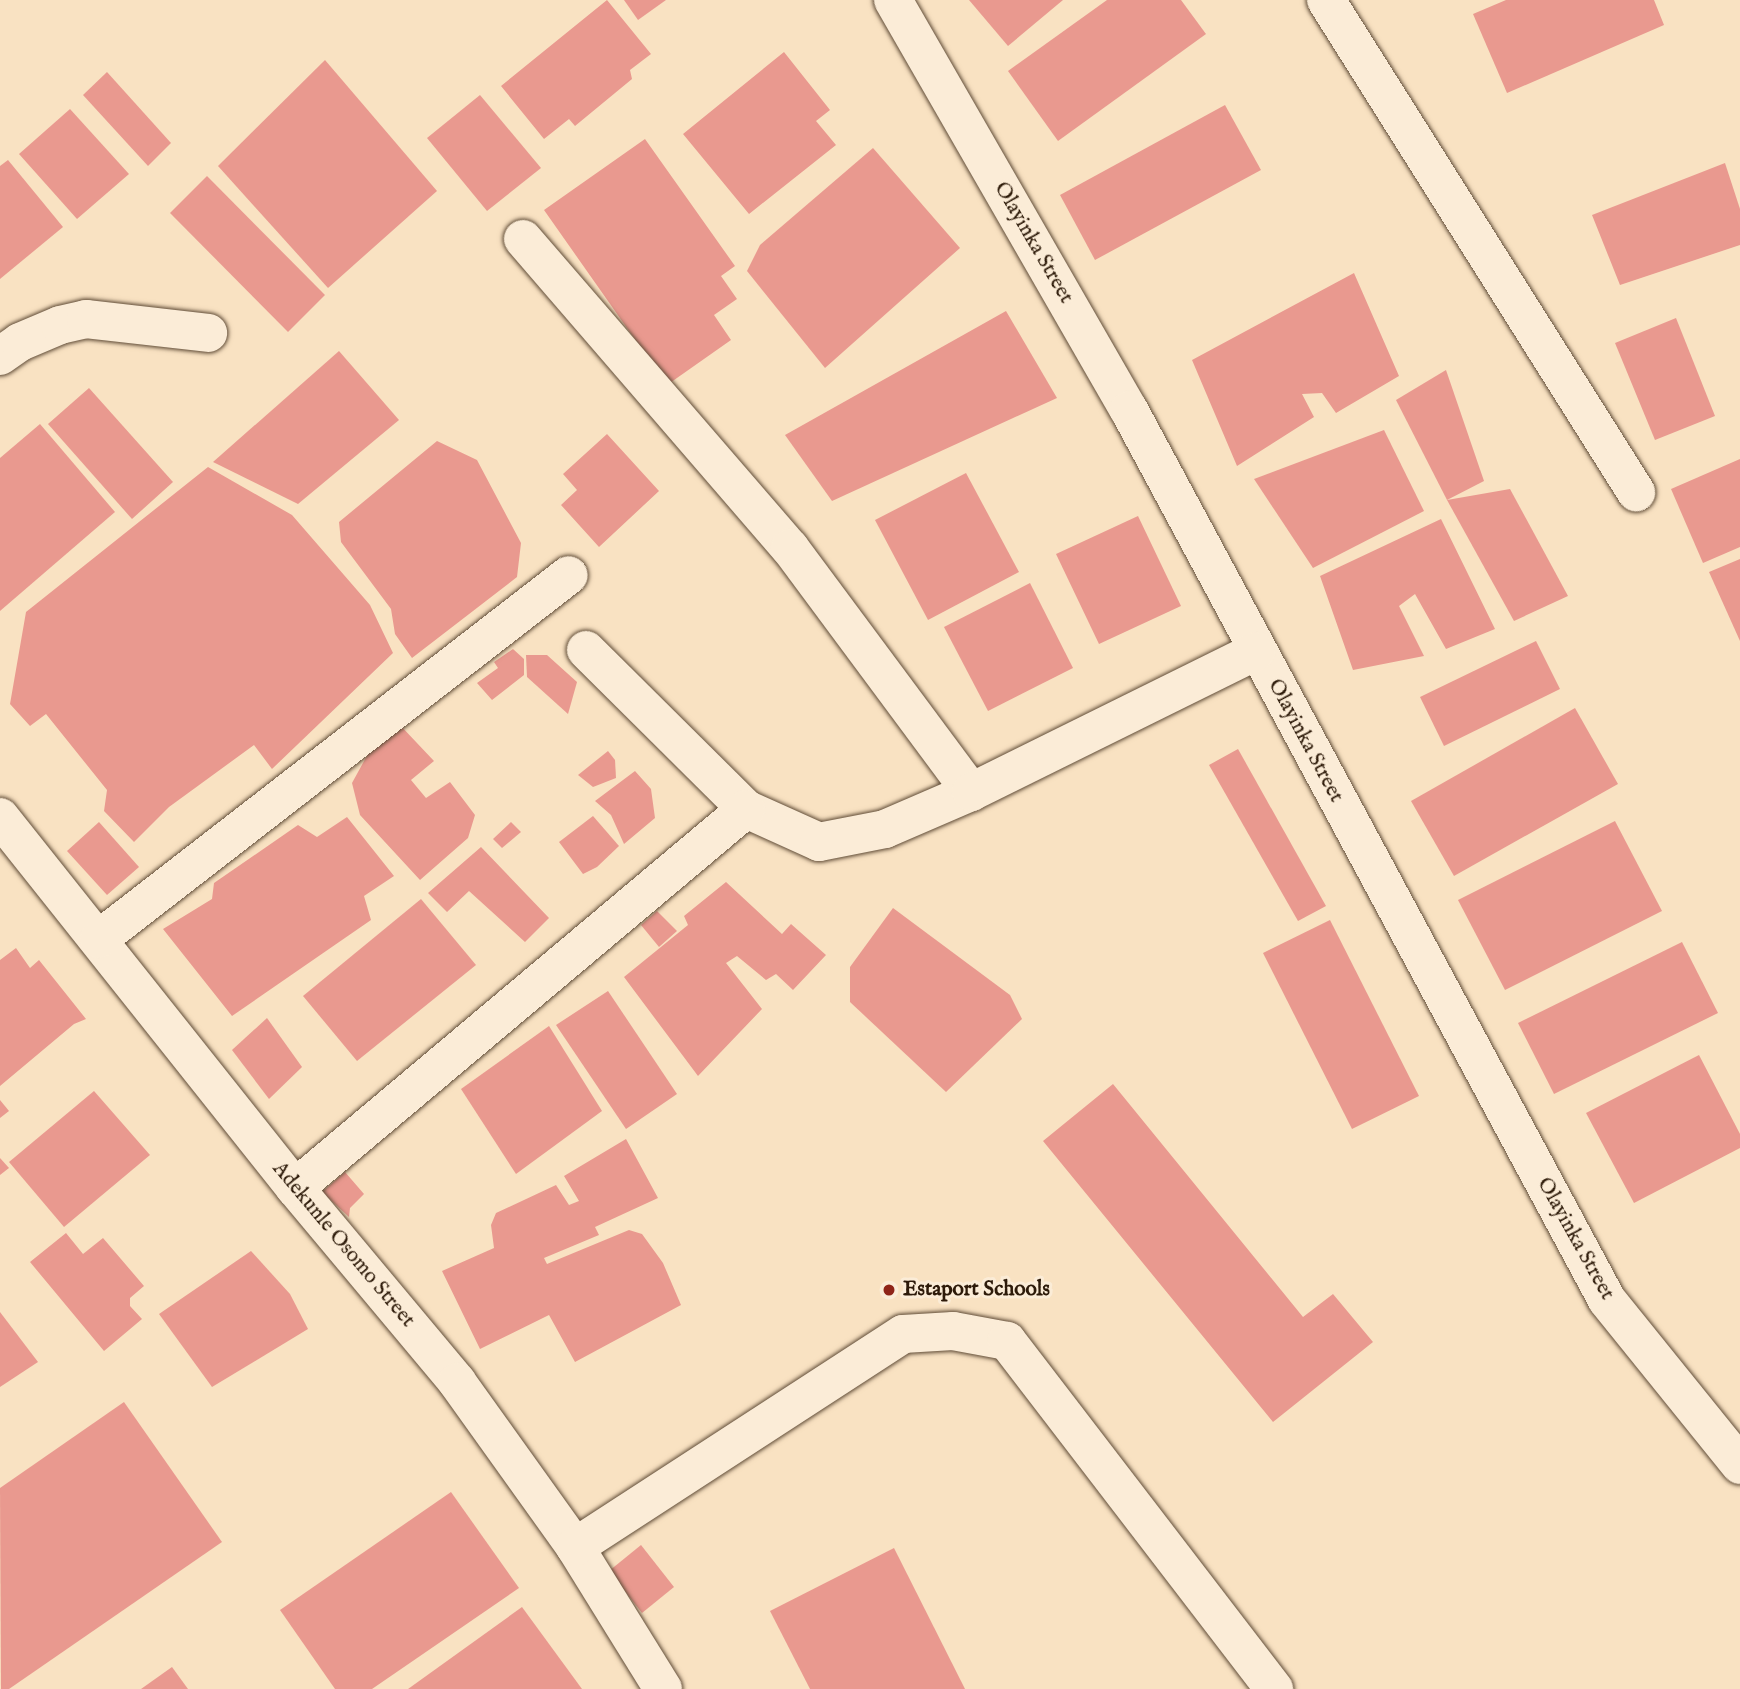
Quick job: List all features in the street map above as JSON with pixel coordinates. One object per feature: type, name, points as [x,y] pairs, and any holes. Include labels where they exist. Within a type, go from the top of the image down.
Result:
[{"type":"street","name":"Olayinka Street","points":[[893,0],[1129,410],[1256,651],[1607,1300],[1740,1465]]},
{"type":"street","points":[[1326,0],[1636,492]]},
{"type":"street","points":[[523,239],[790,548],[971,792]]},
{"type":"street","points":[[0,356],[30,338],[86,319],[208,333]]},
{"type":"street","points":[[99,939],[569,575]]},
{"type":"street","points":[[586,650],[746,809],[819,842],[885,828],[971,792],[1256,651]]},
{"type":"street","points":[[295,1188],[746,809]]},
{"type":"street","name":"Adekunle Osomo Street","points":[[0,817],[295,1188],[457,1382],[575,1547],[663,1689]]},
{"type":"street","points":[[575,1547],[903,1334],[953,1331],[1007,1341],[1274,1689]]},
{"type":"building","points":[[607,0],[651,54],[630,70],[632,79],[575,126],[569,119],[544,139],[501,86]]},
{"type":"building","points":[[624,0],[666,0],[638,20]]},
{"type":"building","points":[[969,0],[1063,0],[1008,46]]},
{"type":"building","points":[[1107,0],[1181,0],[1206,34],[1058,141],[1008,71]]},
{"type":"building","points":[[1506,0],[1654,0],[1664,25],[1507,93],[1473,14]]},
{"type":"building","points":[[784,52],[830,110],[816,121],[836,145],[749,214],[683,134]]},
{"type":"building","points":[[325,60],[437,191],[328,288],[218,166]]},
{"type":"building","points":[[107,72],[171,143],[148,166],[83,95]]},
{"type":"building","points":[[480,95],[541,168],[487,211],[427,138]]},
{"type":"building","points":[[1225,105],[1261,170],[1095,260],[1060,195]]},
{"type":"building","points":[[70,109],[129,174],[77,219],[19,154]]},
{"type":"building","points":[[645,139],[735,266],[721,276],[737,299],[714,315],[731,340],[667,385],[544,210]]},
{"type":"building","points":[[873,148],[960,248],[825,368],[747,271],[760,245]]},
{"type":"building","points":[[8,160],[63,227],[0,279],[0,166]]},
{"type":"building","points":[[1725,163],[1740,209],[1740,245],[1620,285],[1592,215]]},
{"type":"building","points":[[207,176],[325,295],[288,332],[170,213]]},
{"type":"building","points":[[1354,273],[1399,376],[1336,413],[1322,393],[1302,394],[1314,417],[1237,466],[1192,360]]},
{"type":"building","points":[[1006,311],[1057,398],[832,501],[785,435]]},
{"type":"building","points":[[1676,318],[1715,416],[1655,440],[1615,343]]},
{"type":"building","points":[[339,351],[399,420],[298,504],[213,462]]},
{"type":"building","points":[[1446,370],[1484,481],[1447,500],[1396,400]]},
{"type":"building","points":[[89,388],[173,482],[132,519],[48,424]]},
{"type":"building","points":[[40,424],[115,512],[0,611],[0,458]]},
{"type":"building","points":[[1384,430],[1424,511],[1313,568],[1254,479]]},
{"type":"building","points":[[607,434],[659,491],[599,547],[561,505],[577,490],[563,474]]},
{"type":"building","points":[[437,441],[477,460],[521,543],[517,577],[412,658],[395,634],[391,609],[341,542],[339,522]]},
{"type":"building","points":[[1740,459],[1740,547],[1703,563],[1671,489]]},
{"type":"building","points":[[208,467],[292,515],[370,605],[393,653],[272,769],[254,745],[169,807],[134,842],[104,811],[107,790],[46,714],[30,726],[10,704],[26,612]]},
{"type":"building","points":[[966,473],[1019,572],[928,620],[875,520]]},
{"type":"building","points":[[1510,489],[1568,596],[1514,621],[1447,500]]},
{"type":"building","points":[[1138,516],[1181,606],[1099,644],[1056,554]]},
{"type":"building","points":[[1441,519],[1495,629],[1446,649],[1415,594],[1399,606],[1424,656],[1353,670],[1320,576]]},
{"type":"building","points":[[1740,559],[1740,641],[1709,572]]},
{"type":"building","points":[[1030,583],[1073,668],[988,711],[944,627]]},
{"type":"building","points":[[1536,641],[1560,689],[1444,746],[1420,697]]},
{"type":"building","points":[[513,649],[524,659],[524,675],[492,700],[477,683],[498,668],[494,662]]},
{"type":"building","points":[[526,655],[547,655],[577,682],[568,714],[527,677]]},
{"type":"building","points":[[1575,708],[1618,784],[1454,876],[1411,801]]},
{"type":"building","points":[[399,724],[434,761],[411,780],[426,798],[450,782],[475,815],[468,838],[420,880],[360,815],[352,783],[369,752]]},
{"type":"building","points":[[1238,749],[1326,906],[1298,921],[1209,765]]},
{"type":"building","points":[[608,751],[615,760],[616,778],[593,787],[578,775]]},
{"type":"building","points":[[635,771],[651,789],[655,818],[624,844],[611,815],[595,801]]},
{"type":"building","points":[[593,816],[619,846],[597,867],[583,874],[559,842]]},
{"type":"building","points":[[347,817],[394,876],[364,896],[371,920],[232,1016],[163,929],[212,899],[214,883],[298,825],[317,837]]},
{"type":"building","points":[[1615,821],[1662,911],[1505,990],[1458,900]]},
{"type":"building","points":[[99,822],[139,867],[107,895],[67,851]]},
{"type":"building","points":[[511,822],[521,832],[502,848],[493,839]]},
{"type":"building","points":[[481,847],[549,918],[525,942],[469,891],[447,912],[428,893]]},
{"type":"building","points":[[726,882],[782,934],[791,924],[826,955],[793,990],[776,974],[766,980],[737,956],[726,963],[762,1009],[698,1076],[624,977],[688,925],[684,916]]},
{"type":"building","points":[[421,899],[476,965],[357,1061],[303,996]]},
{"type":"building","points":[[893,908],[1010,995],[1022,1019],[946,1092],[850,1002],[850,967]]},
{"type":"building","points":[[657,911],[677,931],[659,947],[641,925]]},
{"type":"building","points":[[1330,920],[1419,1096],[1352,1129],[1263,953]]},
{"type":"building","points":[[1682,942],[1718,1013],[1554,1094],[1518,1023]]},
{"type":"building","points":[[16,948],[30,968],[39,960],[86,1019],[74,1024],[0,1086],[0,960]]},
{"type":"building","points":[[608,991],[677,1094],[626,1129],[556,1025]]},
{"type":"building","points":[[267,1018],[302,1067],[269,1099],[232,1050]]},
{"type":"building","points":[[549,1026],[602,1111],[516,1174],[461,1089]]},
{"type":"building","points":[[1699,1055],[1740,1134],[1740,1148],[1634,1203],[1586,1113]]},
{"type":"building","points":[[1113,1084],[1303,1317],[1333,1294],[1373,1342],[1273,1422],[1043,1141]]},
{"type":"building","points":[[94,1091],[150,1155],[64,1227],[9,1162]]},
{"type":"building","points":[[0,1100],[9,1111],[0,1118]]},
{"type":"building","points":[[626,1139],[658,1198],[595,1227],[599,1235],[544,1258],[547,1264],[629,1230],[642,1234],[663,1263],[681,1305],[575,1362],[549,1315],[480,1349],[442,1271],[494,1248],[491,1225],[496,1213],[556,1185],[569,1205],[579,1201],[564,1176]]},
{"type":"building","points":[[0,1158],[9,1168],[0,1175]]},
{"type":"building","points":[[345,1172],[364,1194],[350,1208],[349,1217],[322,1192]]},
{"type":"building","points":[[66,1233],[83,1254],[103,1238],[144,1286],[130,1298],[130,1306],[142,1319],[104,1351],[30,1262]]},
{"type":"building","points":[[251,1251],[290,1294],[308,1329],[212,1387],[159,1314]]},
{"type":"building","points":[[0,1312],[38,1362],[0,1387]]},
{"type":"building","points":[[124,1402],[222,1542],[9,1689],[1,1689],[0,1488]]},
{"type":"building","points":[[451,1492],[519,1588],[372,1689],[335,1689],[280,1610]]},
{"type":"building","points":[[641,1545],[674,1587],[642,1613],[609,1571]]},
{"type":"building","points":[[894,1548],[965,1689],[810,1689],[770,1611]]},
{"type":"building","points":[[522,1607],[582,1689],[408,1689]]},
{"type":"building","points":[[172,1667],[188,1689],[141,1689]]},
{"type":"place","name":"Estaport Schools","points":[[889,1290]]}]
